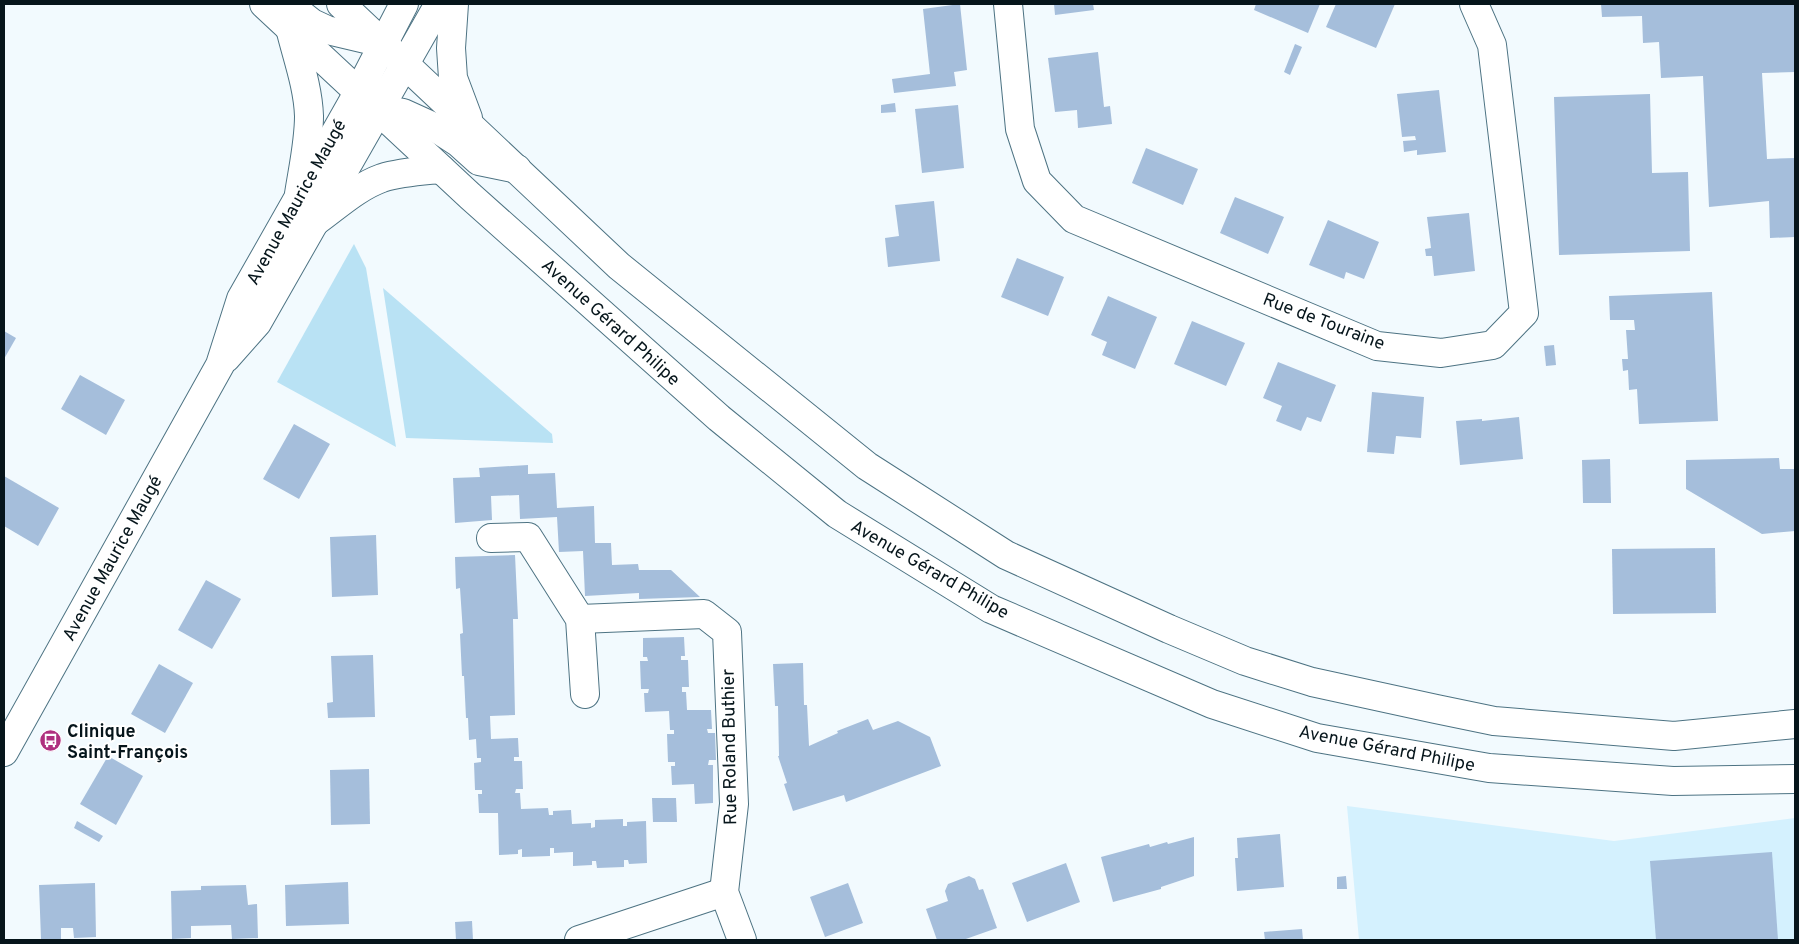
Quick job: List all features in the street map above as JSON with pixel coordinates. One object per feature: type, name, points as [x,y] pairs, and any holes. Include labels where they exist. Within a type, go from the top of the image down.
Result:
[{"type":"main road","name":"Avenue Gérard Philipe","points":[[264,4],[289,16],[362,102],[440,169],[719,418],[836,514],[991,609],[1212,704],[1317,738],[1488,768],[1672,781],[1795,779]]},
{"type":"main road","points":[[341,4],[383,44]]},
{"type":"main road","name":"Avenue Maurice Maugé","points":[[220,365],[258,323],[316,221],[383,44],[404,4]]},
{"type":"main road","points":[[439,4],[409,55],[362,102],[403,113],[436,128],[460,143],[479,161],[517,169]]},
{"type":"main road","points":[[454,4],[451,48],[453,78],[471,124]]},
{"type":"main road","name":"Rue de Touraine","points":[[1008,4],[1020,129],[1038,182],[1074,220],[1377,346],[1441,353],[1493,345],[1524,313],[1492,45],[1474,4]]},
{"type":"main road","points":[[289,16],[327,30],[383,44],[409,55],[471,124],[619,266],[867,466],[1006,555],[1169,629],[1245,660],[1312,682],[1494,722],[1674,736],[1795,724]]},
{"type":"main road","points":[[289,16],[303,76],[309,114],[300,194]]},
{"type":"main road","name":"Avenue Maurice Maugé","points":[[4,752],[220,365],[241,299],[300,194],[362,102]]},
{"type":"main road","points":[[316,221],[359,189],[382,178],[440,169]]},
{"type":"main road","points":[[491,538],[528,537],[580,619],[585,694]]},
{"type":"main road","name":"Rue Roland Buthier","points":[[580,619],[704,614],[727,632],[734,804],[724,892]]},
{"type":"main road","points":[[579,940],[724,892],[742,940]]},
{"type":"shaded area","points":[[354,244],[366,268],[396,447],[277,382]]},
{"type":"shaded area","points":[[383,288],[552,434],[553,443],[406,438]]},
{"type":"shaded area","points":[[1347,806],[1614,841],[1795,818],[1795,940],[1359,940]]},
{"type":"building","points":[[960,4],[967,70],[954,72],[956,86],[894,93],[892,79],[930,74],[923,9]]},
{"type":"building","points":[[1054,4],[1093,4],[1094,10],[1055,15]]},
{"type":"building","points":[[1256,4],[1320,4],[1308,33],[1254,10]]},
{"type":"building","points":[[1336,4],[1395,4],[1376,48],[1326,27]]},
{"type":"building","points":[[1601,4],[1795,4],[1795,72],[1762,73],[1767,159],[1795,158],[1795,237],[1770,238],[1769,201],[1709,207],[1703,76],[1661,78],[1659,42],[1643,43],[1642,16],[1602,17]]},
{"type":"building","points":[[1295,44],[1302,47],[1290,75],[1284,72]]},
{"type":"building","points":[[1098,52],[1104,107],[1110,106],[1112,124],[1078,128],[1077,110],[1055,112],[1048,58]]},
{"type":"building","points":[[1439,90],[1446,152],[1417,155],[1417,150],[1404,152],[1403,141],[1416,140],[1415,136],[1402,137],[1397,94]]},
{"type":"building","points":[[1650,94],[1652,173],[1688,172],[1690,251],[1559,255],[1554,97]]},
{"type":"building","points":[[895,103],[896,112],[881,113],[881,105]]},
{"type":"building","points":[[958,105],[964,168],[922,173],[915,109]]},
{"type":"building","points":[[1146,148],[1198,169],[1183,205],[1132,183]]},
{"type":"building","points":[[1235,197],[1284,217],[1268,254],[1220,233]]},
{"type":"building","points":[[934,201],[940,261],[888,267],[885,238],[899,236],[895,205]]},
{"type":"building","points":[[1469,213],[1475,271],[1434,276],[1432,256],[1426,256],[1425,249],[1431,248],[1427,217]]},
{"type":"building","points":[[1328,220],[1379,242],[1364,279],[1346,272],[1344,279],[1309,265]]},
{"type":"building","points":[[1017,258],[1064,277],[1048,316],[1001,297]]},
{"type":"building","points":[[1712,292],[1718,421],[1639,424],[1637,389],[1629,390],[1628,370],[1623,371],[1622,359],[1628,359],[1626,330],[1635,330],[1634,320],[1610,320],[1609,296]]},
{"type":"building","points":[[1108,296],[1157,317],[1135,369],[1102,355],[1107,342],[1091,335]]},
{"type":"building","points":[[1192,321],[1245,343],[1226,386],[1174,364]]},
{"type":"building","points":[[4,331],[16,338],[4,359]]},
{"type":"building","points":[[1554,345],[1556,365],[1546,366],[1544,346]]},
{"type":"building","points":[[1278,362],[1336,385],[1321,422],[1307,417],[1301,431],[1276,421],[1282,406],[1263,398]]},
{"type":"building","points":[[80,375],[125,400],[106,435],[61,409]]},
{"type":"building","points":[[1372,392],[1424,397],[1421,438],[1396,436],[1394,454],[1367,452]]},
{"type":"building","points":[[1519,417],[1523,459],[1460,465],[1456,421],[1482,419],[1482,421]]},
{"type":"building","points":[[294,424],[330,444],[299,499],[263,479]]},
{"type":"building","points":[[1779,458],[1780,469],[1795,469],[1795,531],[1762,534],[1686,489],[1686,460]]},
{"type":"building","points":[[1610,459],[1611,503],[1583,503],[1582,460]]},
{"type":"building","points":[[528,465],[528,474],[555,473],[557,508],[594,506],[595,543],[611,543],[612,565],[638,564],[639,570],[671,570],[700,597],[639,599],[639,593],[585,596],[583,551],[559,552],[557,517],[520,519],[519,495],[491,496],[492,520],[455,523],[453,478],[480,477],[479,468]]},
{"type":"building","points":[[4,476],[59,508],[38,546],[4,526]]},
{"type":"building","points":[[376,535],[378,595],[332,597],[330,537]]},
{"type":"building","points":[[1715,548],[1716,613],[1613,614],[1612,549]]},
{"type":"building","points":[[515,555],[518,619],[513,619],[515,715],[490,716],[491,739],[518,738],[519,757],[514,757],[514,761],[522,761],[523,789],[516,789],[515,793],[520,793],[521,809],[548,808],[549,815],[553,815],[553,811],[571,810],[572,824],[591,823],[591,828],[595,827],[595,820],[623,819],[623,826],[627,826],[627,822],[646,821],[647,863],[629,864],[628,860],[624,860],[624,867],[597,868],[596,861],[592,861],[592,865],[573,866],[573,852],[554,853],[554,848],[550,848],[550,856],[522,857],[522,849],[518,850],[518,854],[499,855],[498,813],[479,813],[478,794],[482,794],[482,790],[475,790],[474,763],[481,762],[481,758],[477,758],[476,739],[469,740],[468,718],[466,718],[460,634],[463,633],[460,588],[456,589],[455,557]]},
{"type":"building","points":[[206,580],[241,599],[212,649],[178,630]]},
{"type":"building","points":[[684,637],[685,656],[681,656],[681,660],[688,660],[689,687],[682,687],[682,692],[686,692],[687,710],[711,710],[712,729],[707,729],[708,733],[715,733],[716,760],[709,760],[708,765],[713,765],[713,803],[695,804],[694,784],[672,785],[671,766],[675,766],[675,762],[668,762],[667,734],[674,734],[674,730],[670,730],[669,711],[645,712],[644,693],[648,693],[649,689],[641,689],[640,661],[648,661],[647,657],[643,657],[643,638]]},
{"type":"building","points":[[373,655],[375,717],[328,718],[327,703],[333,702],[331,656]]},
{"type":"building","points":[[803,663],[804,705],[807,705],[809,746],[838,733],[837,731],[868,719],[873,730],[898,721],[930,737],[941,766],[846,802],[844,795],[793,811],[784,784],[787,783],[778,756],[778,706],[775,706],[773,664]]},
{"type":"building","points":[[159,664],[193,683],[165,733],[131,714]]},
{"type":"building","points":[[108,756],[143,776],[116,825],[80,804]]},
{"type":"building","points":[[369,769],[370,824],[331,825],[330,770]]},
{"type":"building","points":[[652,798],[676,798],[677,822],[653,822]]},
{"type":"building","points":[[77,821],[103,836],[99,842],[74,828]]},
{"type":"building","points":[[1280,834],[1284,887],[1237,891],[1235,858],[1238,858],[1237,838]]},
{"type":"building","points":[[1194,837],[1194,876],[1161,887],[1161,889],[1113,902],[1101,857],[1149,844],[1150,847]]},
{"type":"building","points":[[1772,852],[1778,940],[1656,940],[1650,861]]},
{"type":"building","points":[[1066,863],[1080,902],[1027,922],[1012,883]]},
{"type":"building","points":[[969,876],[975,879],[979,890],[983,889],[997,928],[963,940],[937,940],[926,909],[948,901],[945,891],[948,884]]},
{"type":"building","points":[[1346,876],[1347,889],[1337,889],[1337,877]]},
{"type":"building","points":[[348,882],[349,924],[286,926],[285,885]]},
{"type":"building","points":[[95,883],[96,937],[74,938],[73,928],[61,928],[61,939],[41,939],[39,885]]},
{"type":"building","points":[[848,883],[863,923],[825,937],[810,897]]},
{"type":"building","points":[[246,885],[248,905],[257,904],[258,938],[232,939],[231,925],[191,926],[191,938],[172,939],[171,891],[201,890],[201,886]]},
{"type":"building","points":[[472,921],[473,940],[456,940],[455,922]]},
{"type":"building","points":[[1302,929],[1303,940],[1265,940],[1264,932]]},
{"type":"place","name":"Clinique Saint-François","points":[[51,741]]}]
